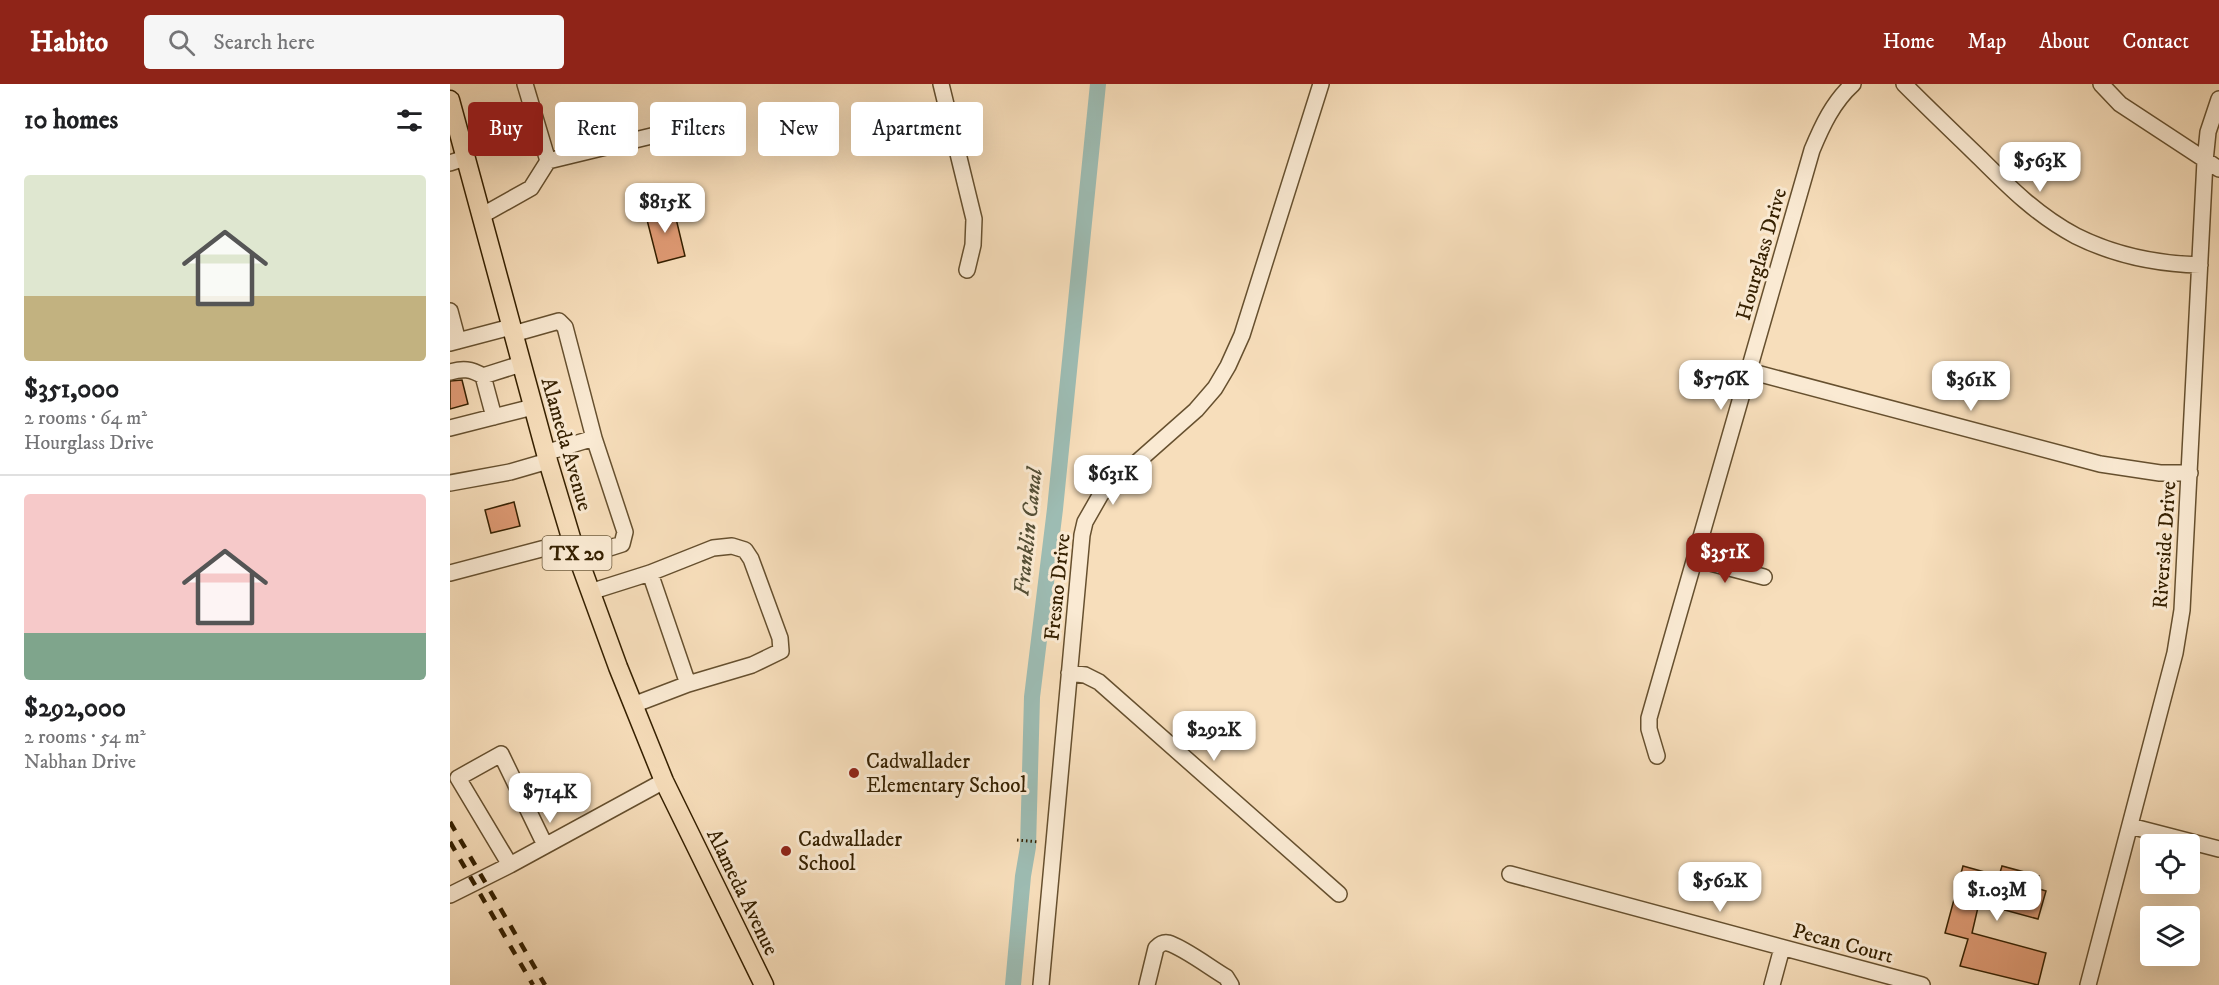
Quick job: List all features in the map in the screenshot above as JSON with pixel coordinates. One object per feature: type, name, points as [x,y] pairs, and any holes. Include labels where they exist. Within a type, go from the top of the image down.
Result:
[{"type":"main road","name":"Alameda Avenue","points":[[450,100],[458,160],[482,216],[546,457],[590,592],[664,781],[764,985]]},
{"type":"street","points":[[525,84],[548,162]]},
{"type":"street","points":[[941,84],[974,219],[973,245],[968,270]]},
{"type":"street","name":"Fresno Drive","points":[[1041,985],[1085,522],[1101,494],[1196,410],[1215,388],[1228,366],[1242,335],[1321,84]]},
{"type":"street","name":"Hourglass Drive","points":[[1657,756],[1649,729],[1649,718],[1812,150],[1822,126],[1852,84]]},
{"type":"street","points":[[1904,84],[2024,202],[2051,221],[2074,235],[2140,259],[2200,265]]},
{"type":"street","points":[[2101,84],[2120,104],[2219,169]]},
{"type":"street","name":"Riverside Drive","points":[[2088,985],[2175,653],[2182,610],[2205,161],[2208,132],[2219,99]]},
{"type":"street","points":[[482,216],[531,188],[548,162],[650,137]]},
{"type":"street","points":[[450,310],[454,342],[559,321],[565,327],[594,438],[625,532],[622,544],[575,549],[450,573]]},
{"type":"street","points":[[483,376],[521,364]]},
{"type":"street","points":[[450,372],[462,368],[483,376],[494,417]]},
{"type":"street","points":[[1749,370],[2100,464],[2160,472],[2190,473]]},
{"type":"street","points":[[450,428],[533,407]]},
{"type":"street","points":[[450,483],[510,472],[594,438]]},
{"type":"street","points":[[590,592],[650,573],[713,548],[732,546],[745,550],[750,559],[780,638],[781,651],[752,665],[688,684],[633,705]]},
{"type":"street","points":[[1695,559],[1764,577]]},
{"type":"street","points":[[650,573],[688,684]]},
{"type":"street","points":[[1069,673],[1084,675],[1099,682],[1338,894]]},
{"type":"street","points":[[510,865],[458,778],[501,754],[545,845]]},
{"type":"street","points":[[450,895],[664,781]]},
{"type":"street","points":[[2130,826],[2219,849]]},
{"type":"street","name":"Pecan Court","points":[[1510,874],[1922,985]]},
{"type":"street","points":[[1147,985],[1156,948],[1160,943],[1164,943],[1175,946],[1226,977],[1231,985]]},
{"type":"street","points":[[1772,985],[1782,948]]},
{"type":"path","points":[[1017,840],[1041,842]]},
{"type":"building","points":[[673,206],[685,256],[658,263],[645,212]]},
{"type":"building","points":[[462,380],[468,404],[450,409],[450,381]]},
{"type":"building","points":[[514,502],[520,526],[491,533],[485,510]]},
{"type":"building","points":[[1963,866],[1999,876],[2002,866],[2039,876],[2036,888],[2046,891],[2038,919],[1979,903],[1972,933],[2046,953],[2038,985],[1960,966],[1968,939],[1945,933]]},
{"type":"waterway","name":"Franklin Canal","points":[[1013,985],[1023,876],[1028,847],[1032,697],[1055,509],[1098,84]]},
{"type":"railway","points":[[450,822],[545,985]]},
{"type":"railway","points":[[450,842],[533,985]]},
{"type":"place","name":"Cadwallader Elementary School","points":[[854,773]]},
{"type":"place","name":"Cadwallader School","points":[[786,851]]}]
